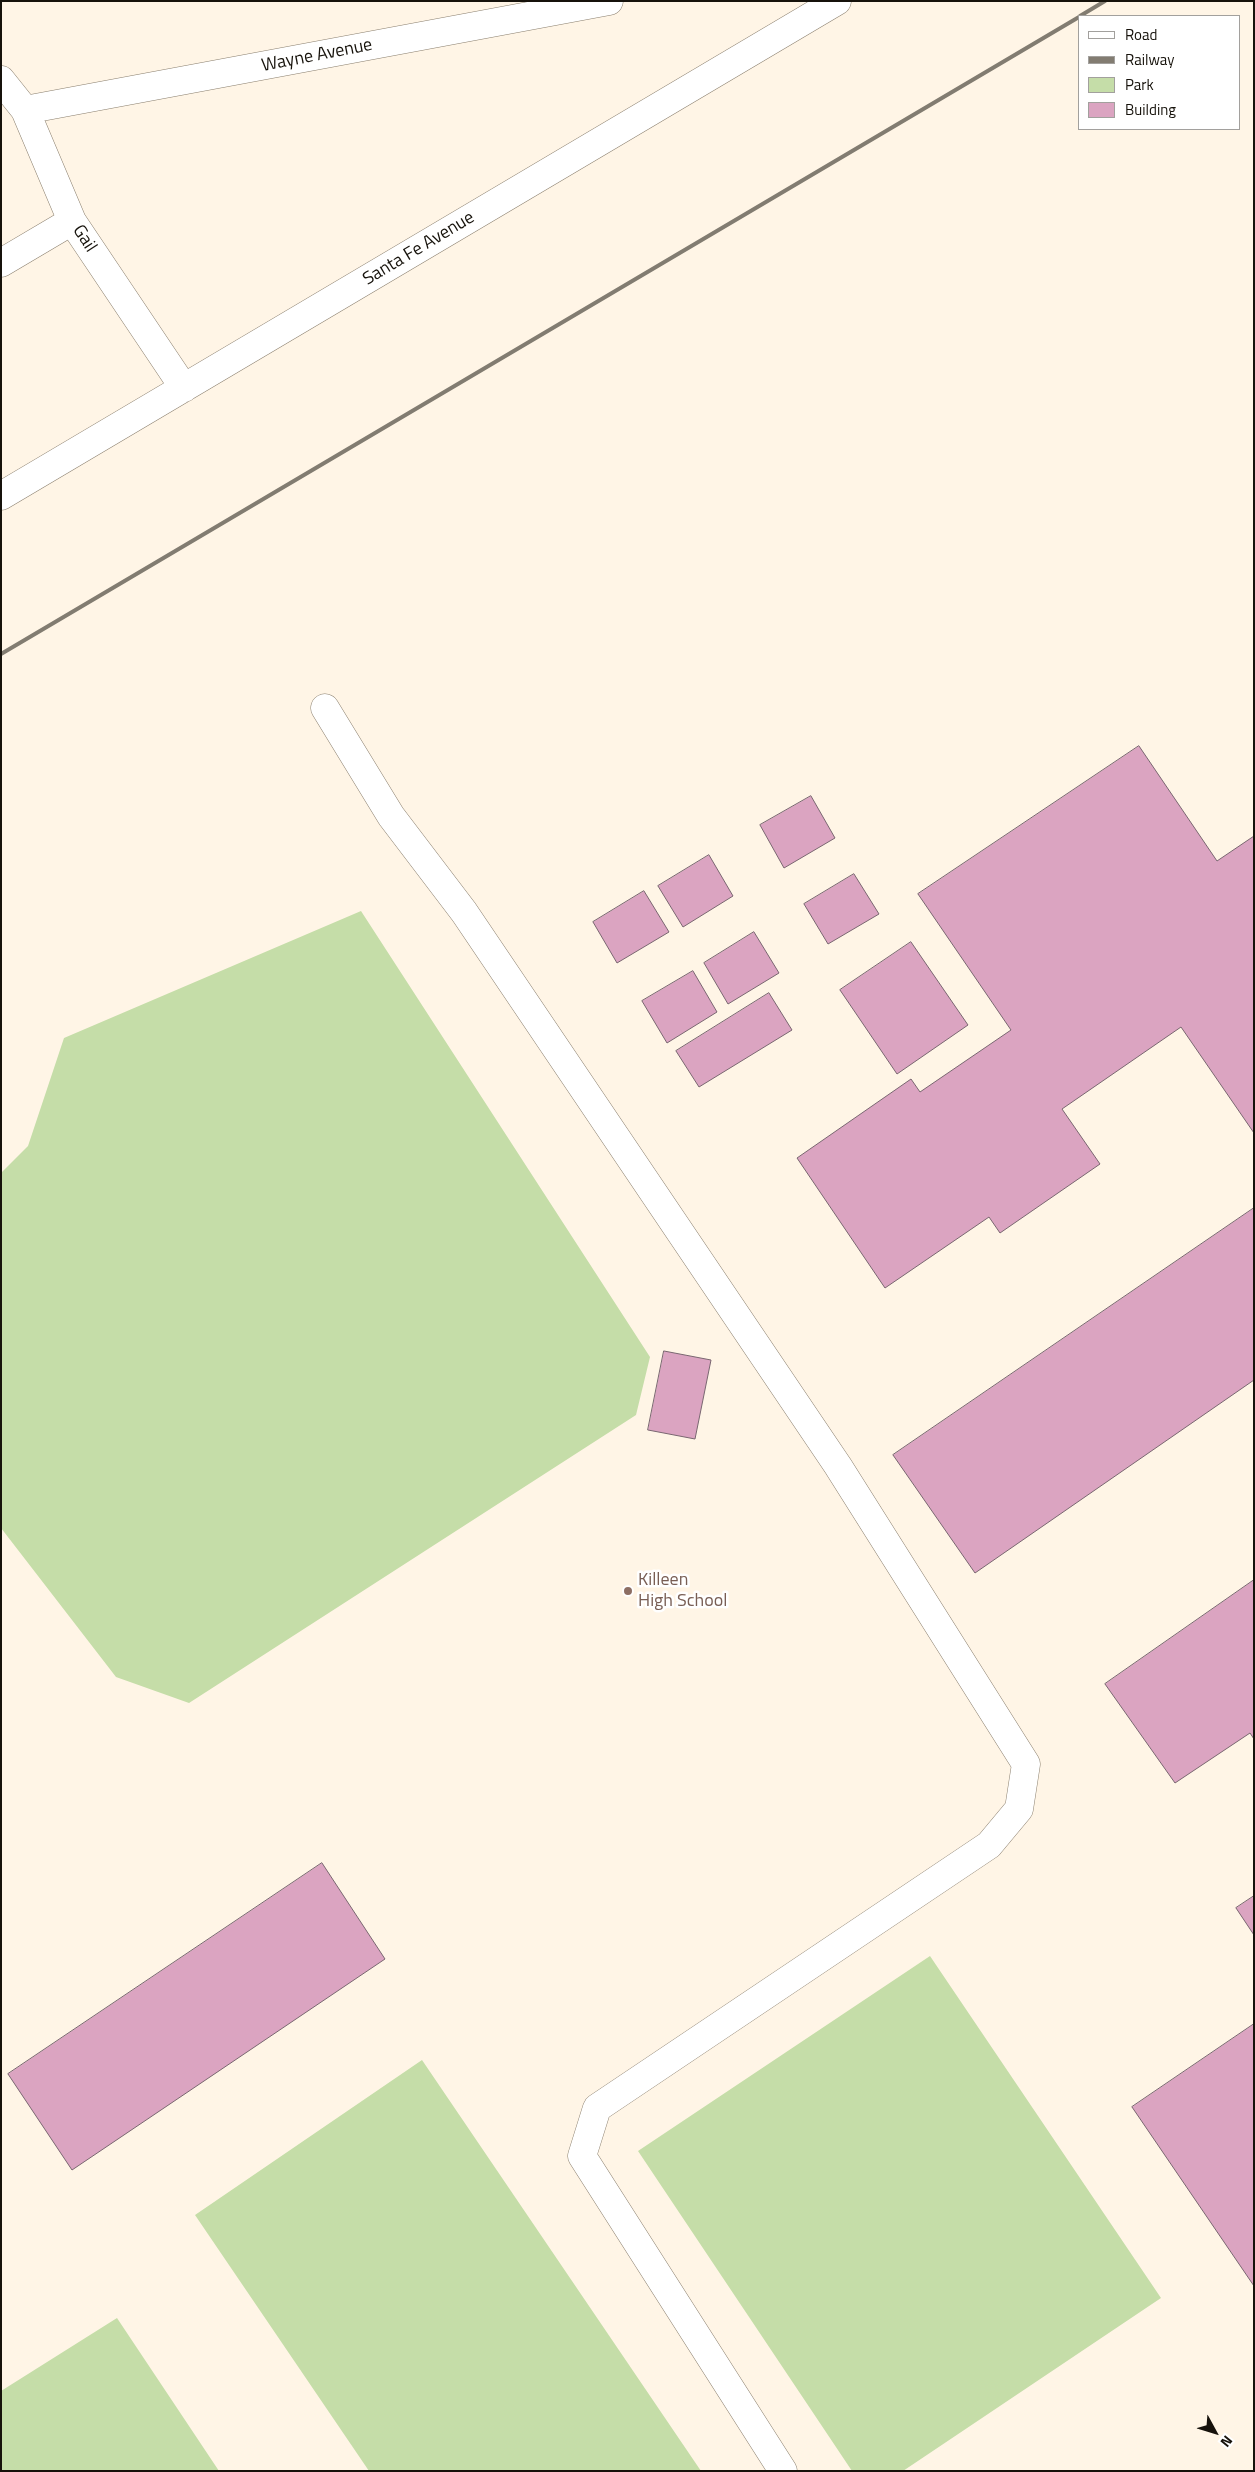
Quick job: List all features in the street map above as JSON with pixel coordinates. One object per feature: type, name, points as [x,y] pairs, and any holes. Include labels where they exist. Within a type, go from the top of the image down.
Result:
[{"type":"street","name":"Wayne Avenue","points":[[25,110],[610,1]]},
{"type":"street","name":"Santa Fe Avenue","points":[[1,496],[837,1]]},
{"type":"street","name":"Gail","points":[[1,80],[25,110],[72,221],[184,388]]},
{"type":"street","points":[[1,263],[72,221]]},
{"type":"street","points":[[325,708],[391,816],[464,912],[838,1466],[1026,1764],[1018,1809],[988,1845],[597,2108],[582,2156],[784,2471]]},
{"type":"green space","points":[[361,911],[650,1357],[636,1415],[189,1703],[116,1677],[1,1528],[1,1173],[28,1146],[64,1038]]},
{"type":"green space","points":[[930,1956],[1161,2298],[903,2471],[852,2471],[638,2151]]},
{"type":"green space","points":[[422,2060],[701,2471],[369,2471],[195,2215]]},
{"type":"green space","points":[[117,2318],[219,2471],[1,2471],[1,2391]]},
{"type":"building","points":[[1139,746],[1217,861],[1254,836],[1254,1133],[1181,1027],[1062,1109],[1100,1164],[1000,1233],[989,1217],[885,1288],[797,1158],[911,1079],[920,1092],[1011,1030],[918,894]]},
{"type":"building","points":[[811,796],[835,838],[784,868],[760,825]]},
{"type":"building","points":[[709,855],[733,896],[683,927],[658,886]]},
{"type":"building","points":[[854,874],[879,914],[828,944],[804,904]]},
{"type":"building","points":[[644,891],[669,932],[617,963],[593,922]]},
{"type":"building","points":[[754,932],[779,973],[728,1004],[704,963]]},
{"type":"building","points":[[911,942],[968,1025],[897,1074],[840,990]]},
{"type":"building","points":[[693,971],[717,1012],[667,1043],[642,1001]]},
{"type":"building","points":[[769,993],[792,1030],[699,1087],[676,1051]]},
{"type":"building","points":[[1254,1208],[1254,1380],[975,1573],[893,1455]]},
{"type":"building","points":[[664,1351],[711,1360],[695,1439],[648,1430]]},
{"type":"building","points":[[1254,1580],[1254,1739],[1250,1733],[1175,1783],[1105,1684]]},
{"type":"building","points":[[322,1863],[385,1959],[72,2170],[8,2074]]},
{"type":"building","points":[[1254,1896],[1254,1935],[1236,1908]]},
{"type":"building","points":[[1254,2024],[1254,2286],[1132,2107]]},
{"type":"railway","points":[[1082,15],[1105,1]]},
{"type":"railway","points":[[1,654],[1078,18]]},
{"type":"place","name":"Killeen High School","points":[[628,1591]]}]
